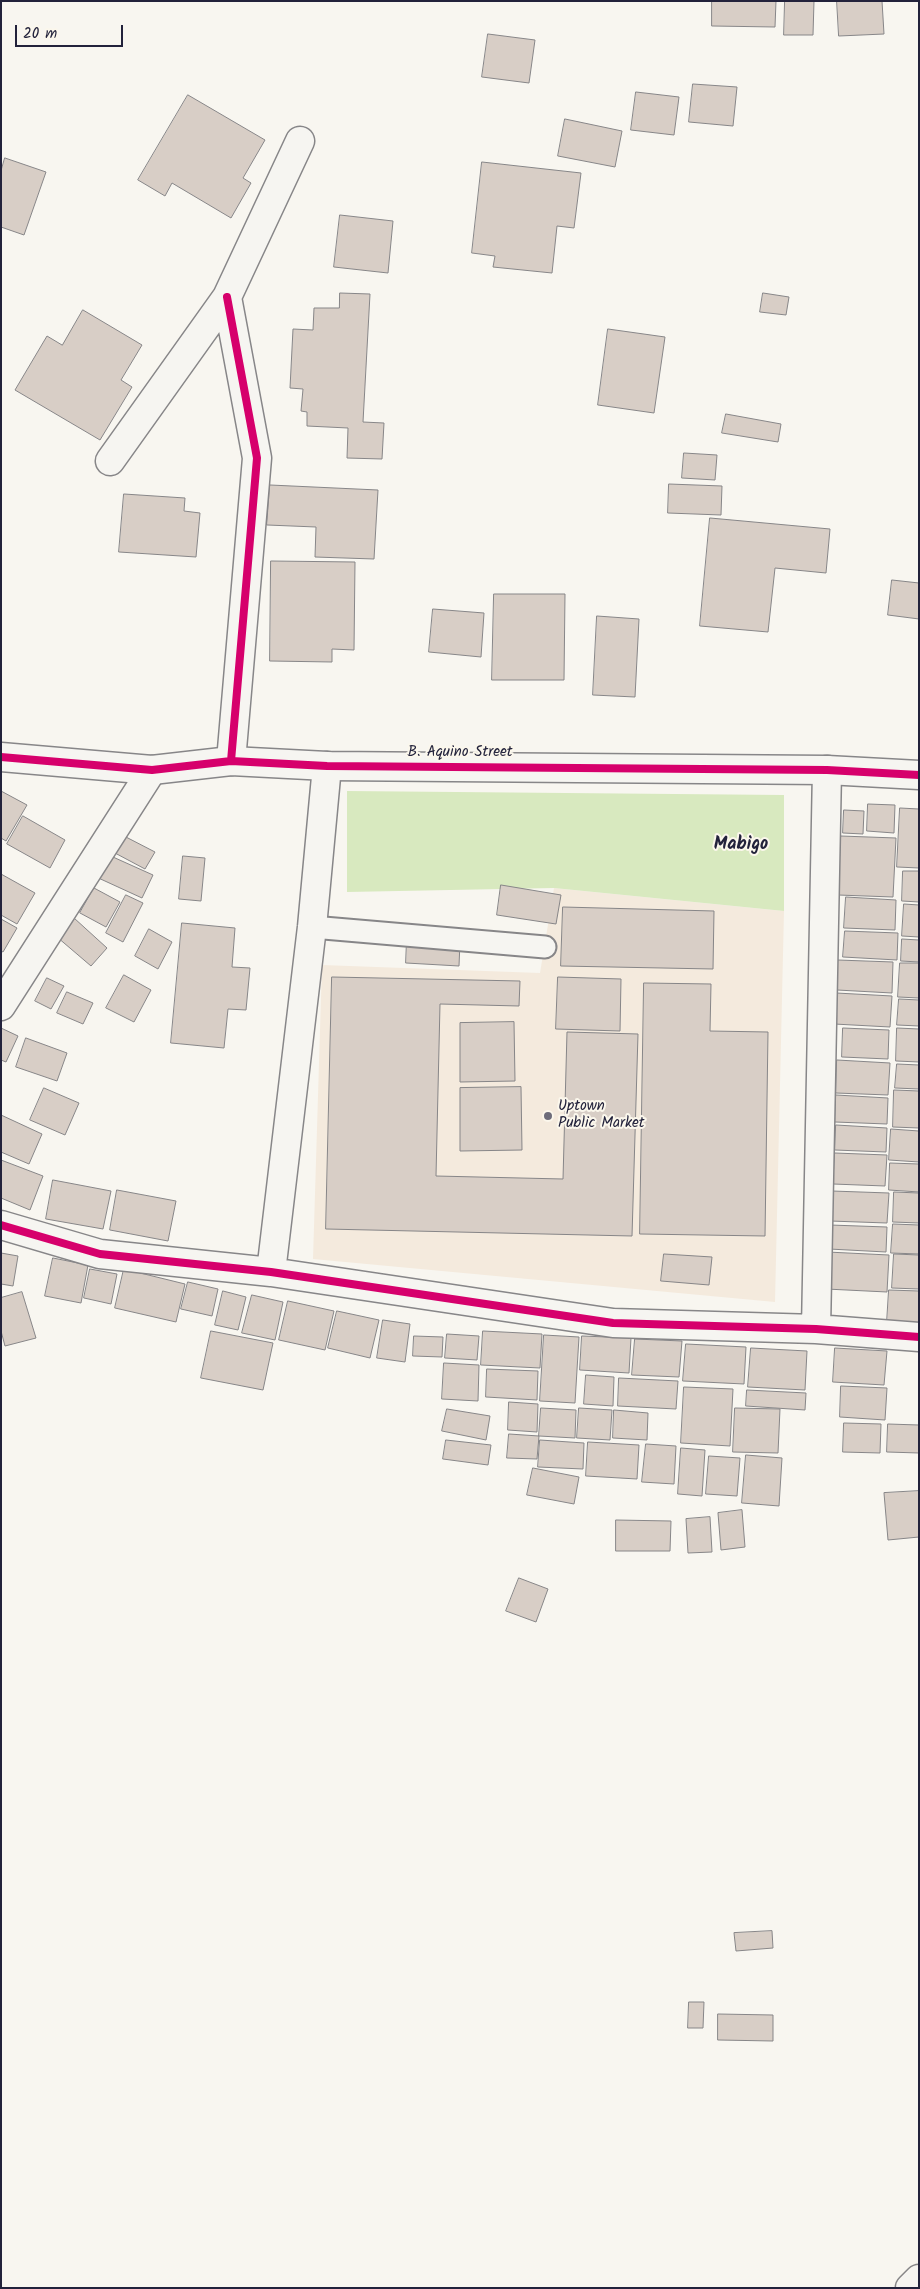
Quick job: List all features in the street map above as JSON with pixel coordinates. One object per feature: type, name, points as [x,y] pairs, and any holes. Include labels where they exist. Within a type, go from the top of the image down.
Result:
[{"type":"street","points":[[110,461],[227,297],[300,142]]},
{"type":"street","points":[[227,297],[257,458],[231,761]]},
{"type":"street","name":"B. Aquino Street","points":[[1,757],[152,770],[231,761],[327,766],[827,770],[919,774]]},
{"type":"street","points":[[271,1272],[312,927],[327,766]]},
{"type":"street","points":[[1,1006],[152,770]]},
{"type":"street","points":[[816,1329],[827,770]]},
{"type":"street","points":[[1,1225],[100,1254],[271,1272],[613,1323],[816,1329],[919,1337]]},
{"type":"street","points":[[910,2288],[919,2279]]},
{"type":"lane","points":[[312,927],[545,947]]},
{"type":"shaded area","name":"Uptown Public Market","points":[[554,888],[784,911],[775,1302],[313,1259],[322,965],[540,973]]},
{"type":"green space","points":[[347,791],[784,795],[784,911],[554,888],[347,892]]},
{"type":"building","points":[[712,1],[776,1],[775,27],[712,26]]},
{"type":"building","points":[[785,1],[814,1],[813,35],[784,35]]},
{"type":"building","points":[[837,1],[882,1],[884,34],[839,36]]},
{"type":"building","points":[[488,34],[535,40],[529,83],[482,77]]},
{"type":"building","points":[[693,84],[737,87],[733,126],[689,122]]},
{"type":"building","points":[[636,92],[679,97],[674,135],[631,130]]},
{"type":"building","points":[[188,95],[265,140],[243,178],[251,183],[231,218],[172,183],[165,196],[138,180]]},
{"type":"building","points":[[565,119],[622,131],[615,167],[558,156]]},
{"type":"building","points":[[5,158],[46,172],[24,235],[1,227],[1,171]]},
{"type":"building","points":[[482,162],[581,173],[574,228],[557,226],[552,273],[493,267],[495,256],[472,253]]},
{"type":"building","points":[[340,215],[393,221],[388,273],[334,267]]},
{"type":"building","points":[[340,293],[370,294],[363,422],[384,423],[382,459],[347,458],[348,428],[307,426],[307,412],[301,411],[303,389],[290,388],[293,329],[313,330],[314,308],[339,308]]},
{"type":"building","points":[[763,293],[789,297],[786,315],[760,312]]},
{"type":"building","points":[[83,310],[142,345],[121,380],[132,387],[100,440],[15,390],[47,336],[62,345]]},
{"type":"building","points":[[608,329],[665,337],[654,413],[598,405]]},
{"type":"building","points":[[726,414],[781,424],[778,442],[722,433]]},
{"type":"building","points":[[684,453],[717,455],[715,480],[682,478]]},
{"type":"building","points":[[669,484],[722,486],[721,515],[668,513]]},
{"type":"building","points":[[270,485],[378,490],[374,559],[315,557],[316,527],[267,525]]},
{"type":"building","points":[[124,494],[185,498],[184,511],[200,513],[196,557],[119,552]]},
{"type":"building","points":[[710,518],[830,529],[826,573],[775,568],[768,632],[700,626]]},
{"type":"building","points":[[271,561],[355,562],[354,650],[332,649],[332,662],[270,661]]},
{"type":"building","points":[[892,580],[919,583],[919,619],[888,615]]},
{"type":"building","points":[[494,594],[565,594],[564,680],[492,680]]},
{"type":"building","points":[[433,609],[484,613],[481,657],[429,652]]},
{"type":"building","points":[[597,616],[639,619],[635,697],[593,695]]},
{"type":"building","points":[[1,791],[27,805],[6,841],[1,838]]},
{"type":"building","points":[[868,804],[895,805],[894,833],[867,831]]},
{"type":"building","points":[[900,808],[919,809],[919,868],[897,867]]},
{"type":"building","points":[[844,810],[864,811],[863,834],[843,833]]},
{"type":"building","points":[[23,816],[65,840],[50,868],[7,844]]},
{"type":"building","points":[[124,836],[155,852],[145,869],[115,853]]},
{"type":"building","points":[[841,836],[896,838],[893,897],[838,895]]},
{"type":"building","points":[[104,853],[153,875],[142,898],[94,876]]},
{"type":"building","points":[[183,856],[205,858],[201,901],[179,899]]},
{"type":"building","points":[[903,871],[919,871],[919,902],[902,901]]},
{"type":"building","points":[[1,874],[35,893],[17,924],[1,915]]},
{"type":"building","points":[[501,885],[561,895],[556,924],[497,915]]},
{"type":"building","points":[[94,888],[120,902],[106,927],[80,913]]},
{"type":"building","points":[[126,895],[143,903],[123,942],[106,933]]},
{"type":"building","points":[[846,897],[896,900],[895,930],[844,928]]},
{"type":"building","points":[[904,904],[919,905],[919,937],[902,936]]},
{"type":"building","points":[[563,907],[714,911],[713,969],[561,966]]},
{"type":"building","points":[[74,918],[107,948],[91,966],[57,937]]},
{"type":"building","points":[[1,919],[17,928],[3,952],[1,951]]},
{"type":"building","points":[[182,923],[235,928],[232,967],[250,968],[246,1010],[228,1009],[224,1048],[171,1043]]},
{"type":"building","points":[[149,929],[172,942],[158,969],[135,956]]},
{"type":"building","points":[[845,931],[898,933],[897,960],[843,957]]},
{"type":"building","points":[[407,939],[460,942],[459,966],[406,963]]},
{"type":"building","points":[[902,939],[919,940],[919,962],[901,961]]},
{"type":"building","points":[[838,960],[893,962],[892,993],[837,990]]},
{"type":"building","points":[[900,963],[919,963],[919,998],[898,997]]},
{"type":"building","points":[[124,975],[151,990],[134,1022],[106,1008]]},
{"type":"building","points":[[332,977],[520,981],[519,1006],[440,1004],[436,1176],[563,1179],[567,1032],[638,1034],[632,1236],[326,1229]]},
{"type":"building","points":[[558,977],[621,979],[620,1031],[556,1029]]},
{"type":"building","points":[[47,978],[64,986],[51,1009],[35,1001]]},
{"type":"building","points":[[644,983],[711,984],[710,1031],[768,1032],[765,1236],[640,1234]]},
{"type":"building","points":[[67,992],[93,1003],[83,1024],[57,1013]]},
{"type":"building","points":[[836,993],[892,996],[890,1027],[834,1024]]},
{"type":"building","points":[[899,999],[919,1000],[919,1026],[897,1025]]},
{"type":"building","points":[[514,1022],[515,1081],[460,1082],[460,1023]]},
{"type":"building","points":[[1,1028],[18,1036],[6,1062],[1,1060]]},
{"type":"building","points":[[843,1028],[889,1030],[888,1059],[842,1057]]},
{"type":"building","points":[[897,1028],[919,1029],[919,1062],[896,1061]]},
{"type":"building","points":[[26,1038],[67,1053],[57,1081],[16,1067]]},
{"type":"building","points":[[837,1060],[890,1063],[888,1095],[836,1093]]},
{"type":"building","points":[[897,1064],[919,1065],[919,1089],[895,1088]]},
{"type":"building","points":[[521,1087],[522,1150],[460,1151],[460,1088]]},
{"type":"building","points":[[44,1088],[79,1103],[65,1135],[30,1120]]},
{"type":"building","points":[[894,1090],[919,1091],[919,1128],[893,1127]]},
{"type":"building","points":[[836,1095],[888,1098],[887,1124],[835,1122]]},
{"type":"building","points":[[1,1115],[42,1134],[29,1164],[1,1152]]},
{"type":"building","points":[[836,1125],[887,1128],[886,1152],[835,1150]]},
{"type":"building","points":[[891,1129],[919,1131],[919,1162],[889,1160]]},
{"type":"building","points":[[835,1153],[887,1155],[885,1186],[833,1184]]},
{"type":"building","points":[[1,1160],[43,1176],[30,1210],[1,1198]]},
{"type":"building","points":[[890,1163],[919,1164],[919,1192],[889,1190]]},
{"type":"building","points":[[53,1180],[111,1191],[103,1229],[46,1219]]},
{"type":"building","points":[[117,1190],[176,1201],[168,1241],[110,1230]]},
{"type":"building","points":[[832,1191],[889,1193],[887,1223],[830,1221]]},
{"type":"building","points":[[894,1192],[919,1193],[919,1223],[893,1222]]},
{"type":"building","points":[[893,1224],[919,1225],[919,1254],[891,1253]]},
{"type":"building","points":[[830,1225],[887,1227],[886,1252],[829,1249]]},
{"type":"building","points":[[827,1252],[889,1255],[887,1292],[826,1289]]},
{"type":"building","points":[[1,1253],[18,1256],[13,1286],[1,1284]]},
{"type":"building","points":[[664,1254],[712,1257],[709,1285],[661,1281]]},
{"type":"building","points":[[894,1254],[919,1255],[919,1289],[892,1288]]},
{"type":"building","points":[[53,1258],[88,1265],[81,1303],[45,1296]]},
{"type":"building","points":[[90,1269],[117,1274],[111,1304],[84,1298]]},
{"type":"building","points":[[124,1269],[185,1284],[176,1322],[115,1308]]},
{"type":"building","points":[[188,1282],[218,1289],[212,1316],[181,1309]]},
{"type":"building","points":[[889,1290],[919,1291],[919,1323],[887,1322]]},
{"type":"building","points":[[223,1291],[246,1297],[238,1330],[215,1325]]},
{"type":"building","points":[[22,1292],[36,1338],[5,1346],[1,1331],[1,1298]]},
{"type":"building","points":[[252,1295],[283,1302],[275,1340],[242,1333]]},
{"type":"building","points":[[288,1301],[334,1311],[325,1350],[279,1340]]},
{"type":"building","points":[[337,1311],[379,1320],[370,1358],[328,1348]]},
{"type":"building","points":[[383,1320],[410,1324],[405,1362],[377,1358]]},
{"type":"building","points":[[211,1331],[273,1343],[263,1390],[201,1378]]},
{"type":"building","points":[[483,1331],[542,1334],[540,1368],[481,1365]]},
{"type":"building","points":[[447,1334],[479,1336],[477,1360],[445,1358]]},
{"type":"building","points":[[544,1335],[579,1337],[575,1403],[540,1401]]},
{"type":"building","points":[[414,1336],[443,1337],[442,1357],[413,1356]]},
{"type":"building","points":[[582,1336],[631,1338],[629,1373],[580,1370]]},
{"type":"building","points":[[635,1339],[682,1341],[679,1377],[632,1375]]},
{"type":"building","points":[[686,1344],[746,1347],[744,1384],[683,1381]]},
{"type":"building","points":[[751,1348],[807,1351],[805,1390],[748,1387]]},
{"type":"building","points":[[835,1348],[887,1351],[884,1385],[833,1382]]},
{"type":"building","points":[[444,1363],[479,1365],[478,1401],[442,1399]]},
{"type":"building","points":[[487,1369],[538,1371],[537,1400],[486,1397]]},
{"type":"building","points":[[586,1375],[614,1377],[613,1406],[584,1404]]},
{"type":"building","points":[[619,1378],[678,1381],[676,1409],[618,1406]]},
{"type":"building","points":[[841,1386],[887,1388],[885,1420],[840,1417]]},
{"type":"building","points":[[684,1387],[733,1389],[730,1446],[681,1443]]},
{"type":"building","points":[[747,1390],[806,1393],[805,1410],[746,1406]]},
{"type":"building","points":[[509,1402],[538,1404],[537,1432],[508,1430]]},
{"type":"building","points":[[541,1408],[576,1410],[575,1438],[539,1436]]},
{"type":"building","points":[[579,1408],[612,1410],[610,1440],[577,1438]]},
{"type":"building","points":[[735,1408],[780,1409],[778,1453],[733,1452]]},
{"type":"building","points":[[447,1409],[490,1416],[486,1440],[442,1431]]},
{"type":"building","points":[[614,1410],[648,1413],[647,1440],[613,1438]]},
{"type":"building","points":[[844,1423],[881,1424],[880,1453],[843,1452]]},
{"type":"building","points":[[888,1424],[919,1425],[919,1453],[887,1452]]},
{"type":"building","points":[[509,1434],[539,1436],[537,1459],[507,1458]]},
{"type":"building","points":[[446,1440],[491,1445],[488,1465],[443,1459]]},
{"type":"building","points":[[540,1440],[584,1443],[583,1469],[538,1467]]},
{"type":"building","points":[[588,1442],[639,1445],[637,1479],[586,1476]]},
{"type":"building","points":[[646,1444],[676,1446],[674,1484],[642,1482]]},
{"type":"building","points":[[681,1448],[705,1450],[702,1496],[678,1494]]},
{"type":"building","points":[[746,1455],[782,1458],[779,1506],[742,1503]]},
{"type":"building","points":[[709,1456],[740,1458],[737,1496],[706,1494]]},
{"type":"building","points":[[533,1468],[579,1477],[574,1504],[527,1495]]},
{"type":"building","points":[[919,1491],[919,1537],[888,1540],[884,1493]]},
{"type":"building","points":[[742,1510],[745,1547],[721,1550],[718,1513]]},
{"type":"building","points":[[710,1517],[712,1552],[688,1553],[686,1519]]},
{"type":"building","points":[[616,1520],[671,1521],[670,1551],[616,1551]]},
{"type":"building","points":[[519,1578],[548,1589],[536,1622],[506,1611]]},
{"type":"building","points":[[772,1931],[773,1948],[736,1951],[734,1933]]},
{"type":"building","points":[[689,2002],[704,2002],[703,2028],[688,2028]]},
{"type":"building","points":[[718,2014],[773,2015],[773,2041],[718,2040]]},
{"type":"cycle path","points":[[227,297],[257,458],[231,761]]},
{"type":"cycle path","points":[[1,757],[152,770],[231,761],[327,766],[827,770],[919,775]]},
{"type":"cycle path","points":[[1,1225],[100,1254],[271,1272],[613,1323],[816,1329],[919,1337]]},
{"type":"place","name":"Uptown Public Market","points":[[548,1116]]},
{"type":"district","name":"Mabigo","points":[[741,846]]}]
